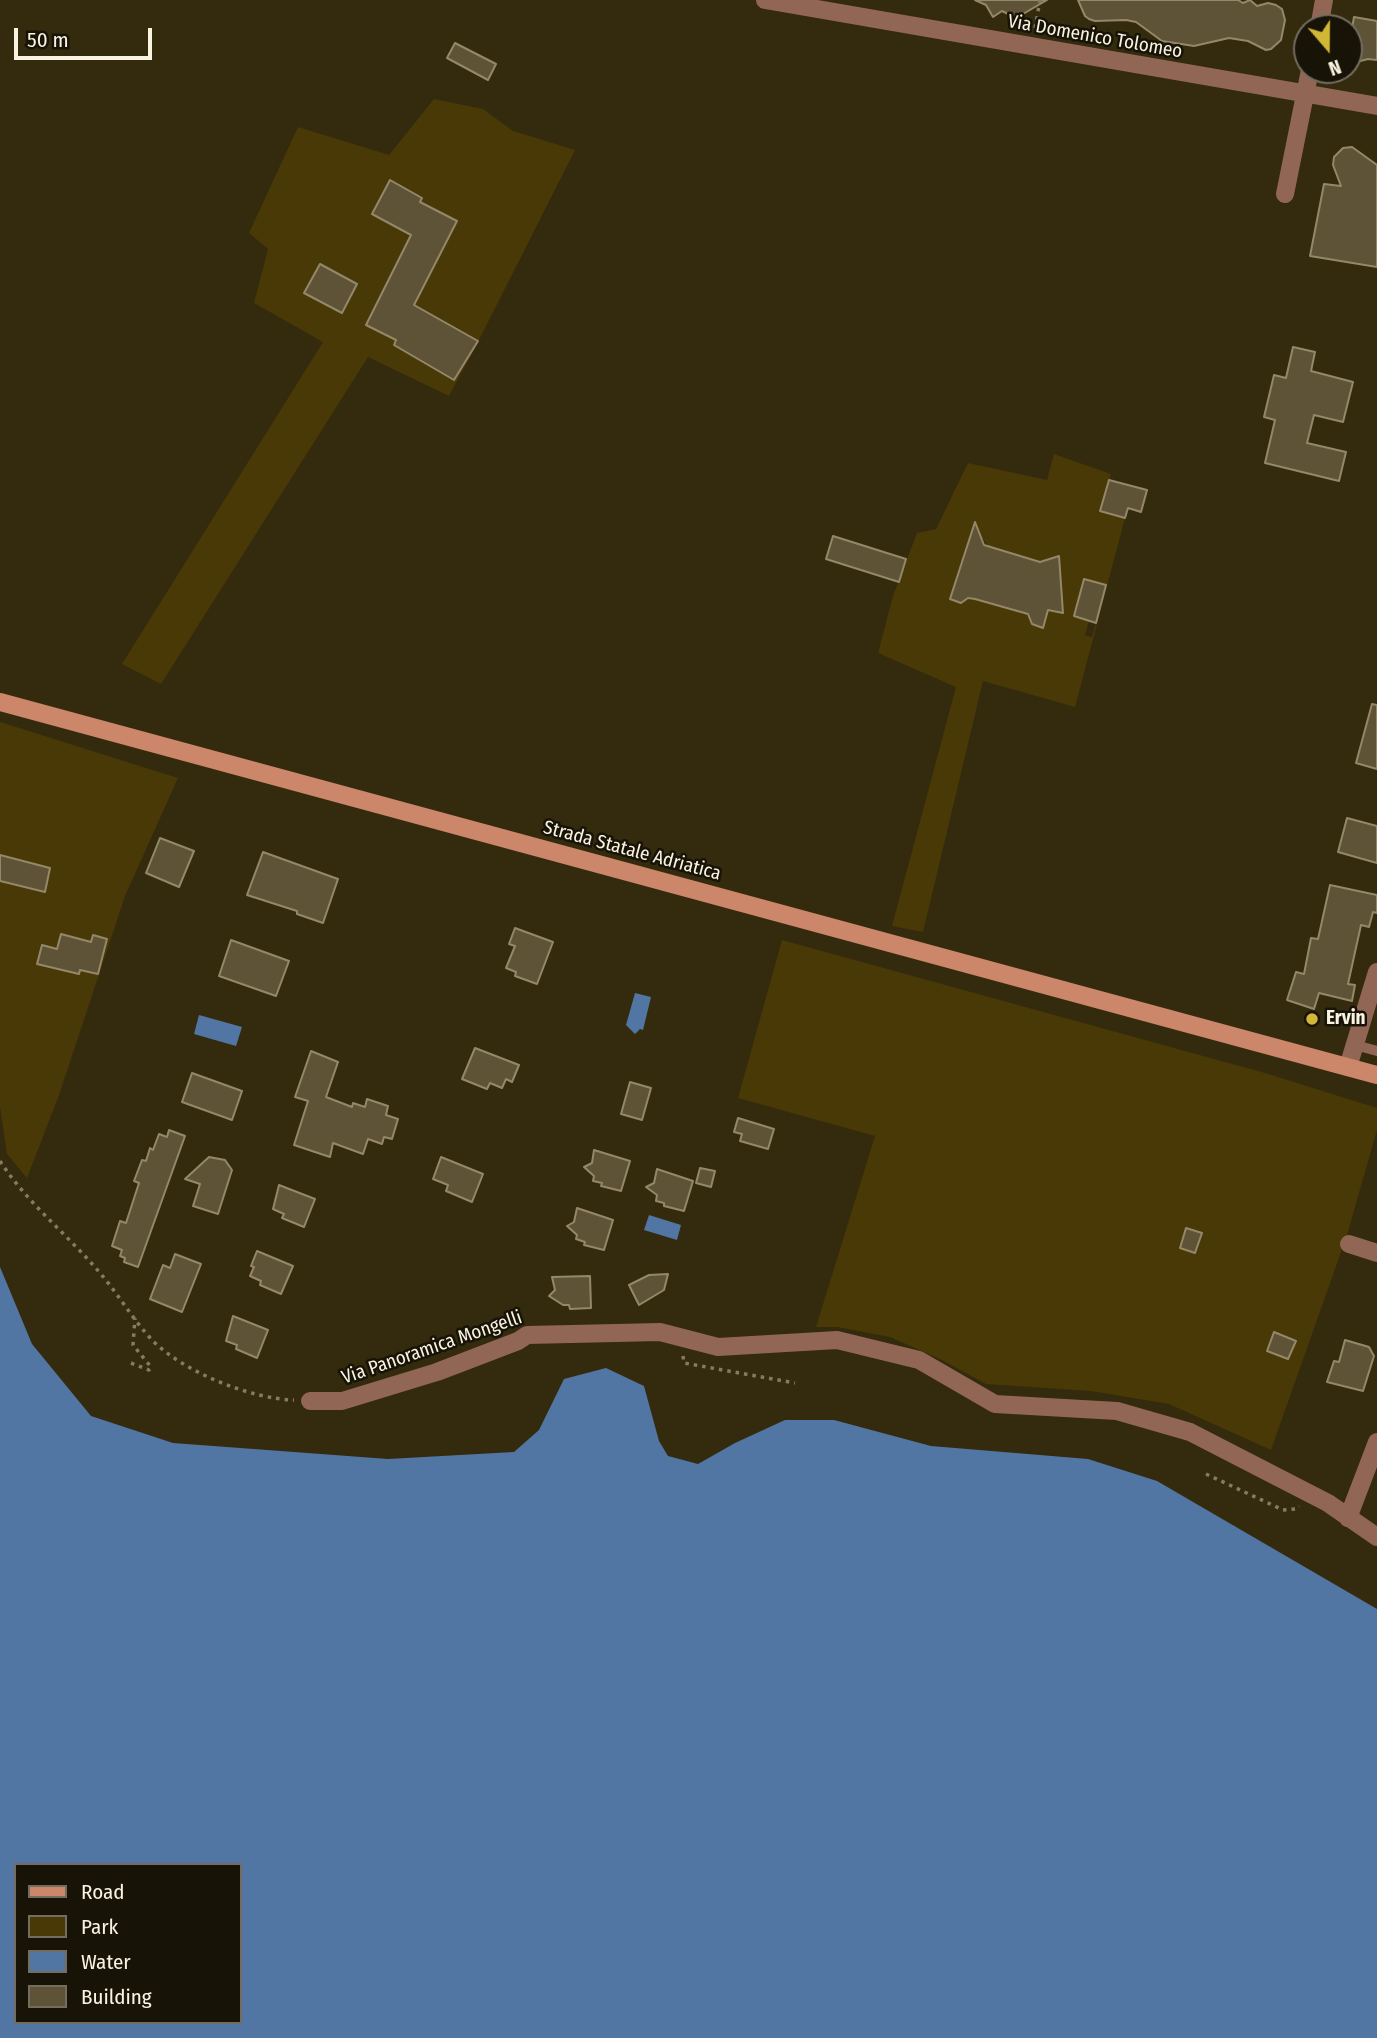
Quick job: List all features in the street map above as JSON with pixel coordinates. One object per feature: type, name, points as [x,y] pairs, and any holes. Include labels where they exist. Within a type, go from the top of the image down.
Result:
[{"type":"main road","name":"Strada Statale Adriatica","points":[[0,702],[1377,1075]]},
{"type":"street","name":"Via Domenico Tolomeo","points":[[765,0],[1377,106]]},
{"type":"street","points":[[1285,194],[1307,84]]},
{"type":"street","points":[[1348,1067],[1377,972]]},
{"type":"street","points":[[1349,1244],[1377,1253]]},
{"type":"street","name":"Via Panoramica Mongelli","points":[[310,1401],[342,1401],[413,1379],[518,1341],[527,1335],[660,1332],[719,1347],[837,1340],[919,1360],[995,1404],[1117,1411],[1190,1432],[1328,1503],[1377,1538]]},
{"type":"street","points":[[1348,1518],[1377,1443]]},
{"type":"lane","points":[[1355,1045],[1377,1051]]},
{"type":"path","points":[[1032,48],[1040,0]]},
{"type":"path","points":[[0,1161],[14,1183],[100,1272],[165,1352],[189,1369],[277,1400],[310,1401]]},
{"type":"path","points":[[131,1363],[143,1369],[149,1370],[151,1367],[133,1345],[135,1318]]},
{"type":"path","points":[[681,1337],[684,1363],[795,1383]]},
{"type":"path","points":[[1206,1474],[1283,1510],[1296,1509],[1311,1494]]},
{"type":"green space","points":[[434,99],[483,109],[513,131],[575,150],[478,342],[449,396],[368,357],[161,684],[122,664],[323,342],[254,303],[268,249],[249,233],[298,127],[389,155]],"holes":[[[390,181],[422,199],[411,220],[389,223],[372,213]],[[427,205],[457,221],[414,305],[478,341],[454,380],[394,345],[396,340],[367,325]],[[320,264],[357,284],[342,312],[305,293]]]},
{"type":"green space","points":[[1054,454],[1111,474],[1111,502],[1103,500],[1100,511],[1125,518],[1075,707],[983,681],[923,932],[892,926],[956,687],[878,653],[893,596],[917,533],[936,529],[968,463],[1047,480]],"holes":[[[980,535],[988,546],[1040,562],[1057,558],[1060,561],[1043,628],[1032,624],[1026,613],[975,599],[965,600]],[[1084,579],[1106,585],[1092,637],[1085,635],[1089,621],[1074,616]]]},
{"type":"green space","points":[[0,722],[178,778],[125,896],[59,1095],[27,1178],[7,1154],[0,1107]]},
{"type":"green space","points":[[782,940],[1265,1073],[1377,1108],[1377,1130],[1347,1235],[1271,1450],[1169,1404],[1091,1391],[986,1384],[940,1359],[890,1337],[837,1327],[816,1327],[875,1136],[738,1098]]},
{"type":"water","points":[[635,993],[651,997],[643,1030],[640,1029],[635,1034],[626,1025]]},
{"type":"water","points":[[199,1015],[242,1027],[236,1046],[194,1034]]},
{"type":"water","points":[[649,1215],[681,1225],[677,1240],[644,1230]]},
{"type":"water","points":[[0,1267],[32,1344],[91,1416],[173,1443],[388,1459],[514,1452],[539,1430],[564,1379],[606,1368],[644,1386],[659,1441],[668,1456],[698,1464],[785,1420],[834,1420],[931,1446],[1088,1459],[1157,1481],[1377,1609],[1377,2038],[0,2038]]},
{"type":"building","points":[[975,0],[1047,0],[1023,14],[1012,16],[1002,11],[993,17],[986,5]]},
{"type":"building","points":[[1078,0],[1238,0],[1243,3],[1250,0],[1257,6],[1268,3],[1276,5],[1282,9],[1285,20],[1281,40],[1271,49],[1266,50],[1248,41],[1229,38],[1194,46],[1162,41],[1136,22],[1089,19]]},
{"type":"building","points":[[1363,19],[1377,21],[1377,60],[1363,60]]},
{"type":"building","points":[[455,43],[496,64],[488,80],[447,58]]},
{"type":"building","points":[[1352,147],[1377,165],[1377,267],[1310,256],[1324,184],[1341,186],[1333,165],[1334,157],[1343,148]]},
{"type":"building","points":[[390,180],[422,198],[420,202],[457,221],[414,305],[478,341],[454,380],[394,345],[396,340],[366,325],[411,235],[372,214]]},
{"type":"building","points":[[320,264],[357,284],[342,313],[304,293]]},
{"type":"building","points":[[1293,347],[1315,352],[1311,371],[1353,382],[1343,422],[1314,415],[1307,443],[1346,452],[1339,481],[1265,463],[1275,420],[1264,417],[1274,375],[1286,378]]},
{"type":"building","points":[[1109,480],[1147,490],[1141,512],[1128,508],[1125,518],[1100,511]]},
{"type":"building","points":[[975,522],[984,545],[1040,562],[1059,556],[1063,613],[1048,610],[1043,628],[1032,624],[1028,614],[975,599],[968,598],[961,603],[950,599]]},
{"type":"building","points":[[833,536],[906,559],[899,582],[826,559]]},
{"type":"building","points":[[1084,579],[1106,585],[1096,623],[1074,616]]},
{"type":"building","points":[[1372,704],[1377,705],[1377,769],[1356,763]]},
{"type":"building","points":[[1347,818],[1377,826],[1377,863],[1338,852]]},
{"type":"building","points":[[160,838],[194,851],[179,887],[146,873]]},
{"type":"building","points":[[263,852],[338,879],[323,923],[297,914],[297,911],[247,895]]},
{"type":"building","points":[[0,855],[50,868],[45,892],[0,881]]},
{"type":"building","points":[[1330,885],[1377,895],[1377,913],[1373,912],[1369,927],[1361,925],[1348,984],[1355,985],[1352,1001],[1319,993],[1314,1009],[1287,1000],[1296,972],[1304,974],[1311,938],[1318,939]]},
{"type":"building","points":[[515,928],[553,942],[537,984],[515,976],[516,972],[506,968],[515,946],[509,944]]},
{"type":"building","points":[[61,934],[91,942],[93,935],[107,939],[98,974],[80,970],[79,974],[37,964],[42,945],[57,949]]},
{"type":"building","points":[[231,940],[289,961],[276,996],[219,976]]},
{"type":"building","points":[[475,1048],[519,1065],[512,1082],[506,1079],[502,1088],[490,1083],[487,1089],[462,1079]]},
{"type":"building","points":[[311,1051],[338,1062],[326,1097],[352,1107],[353,1103],[365,1107],[367,1099],[388,1106],[386,1115],[398,1119],[392,1139],[384,1137],[382,1144],[368,1139],[363,1154],[333,1143],[330,1157],[294,1145],[308,1101],[295,1097]]},
{"type":"building","points":[[192,1073],[242,1091],[232,1120],[182,1102]]},
{"type":"building","points":[[630,1082],[651,1088],[642,1120],[621,1114]]},
{"type":"building","points":[[738,1118],[774,1129],[768,1149],[740,1141],[742,1134],[734,1132]]},
{"type":"building","points":[[169,1130],[185,1136],[138,1267],[124,1262],[125,1258],[120,1256],[122,1250],[112,1246],[120,1221],[126,1223],[139,1183],[134,1181],[142,1160],[146,1161],[159,1134],[167,1137]]},
{"type":"building","points":[[594,1150],[630,1161],[621,1191],[593,1181],[594,1176],[584,1167],[592,1163]]},
{"type":"building","points":[[209,1157],[225,1160],[232,1170],[218,1214],[193,1206],[200,1184],[185,1179]]},
{"type":"building","points":[[441,1157],[483,1174],[472,1202],[446,1191],[448,1185],[433,1179]]},
{"type":"building","points":[[700,1168],[715,1171],[711,1187],[696,1183]]},
{"type":"building","points":[[657,1169],[693,1181],[684,1211],[656,1201],[657,1195],[646,1187],[654,1183]]},
{"type":"building","points":[[279,1185],[315,1199],[304,1227],[282,1218],[284,1214],[273,1209]]},
{"type":"building","points":[[577,1208],[613,1220],[604,1250],[584,1245],[585,1242],[576,1239],[577,1235],[567,1226],[574,1222]]},
{"type":"building","points":[[1186,1228],[1202,1233],[1195,1253],[1180,1248]]},
{"type":"building","points":[[257,1251],[293,1266],[281,1294],[260,1285],[261,1281],[250,1276]]},
{"type":"building","points":[[175,1254],[201,1264],[182,1312],[150,1299],[163,1265],[170,1268]]},
{"type":"building","points":[[668,1274],[664,1290],[639,1305],[629,1285],[649,1275]]},
{"type":"building","points":[[590,1276],[591,1308],[570,1309],[569,1305],[563,1305],[549,1296],[555,1290],[552,1277]]},
{"type":"building","points":[[233,1316],[268,1330],[257,1358],[236,1349],[237,1345],[226,1341]]},
{"type":"building","points":[[1274,1332],[1296,1341],[1288,1359],[1267,1351]]},
{"type":"building","points":[[1345,1340],[1369,1347],[1374,1356],[1363,1391],[1327,1382],[1334,1361],[1339,1362]]},
{"type":"place","name":"Ervin","points":[[1312,1019]]}]
